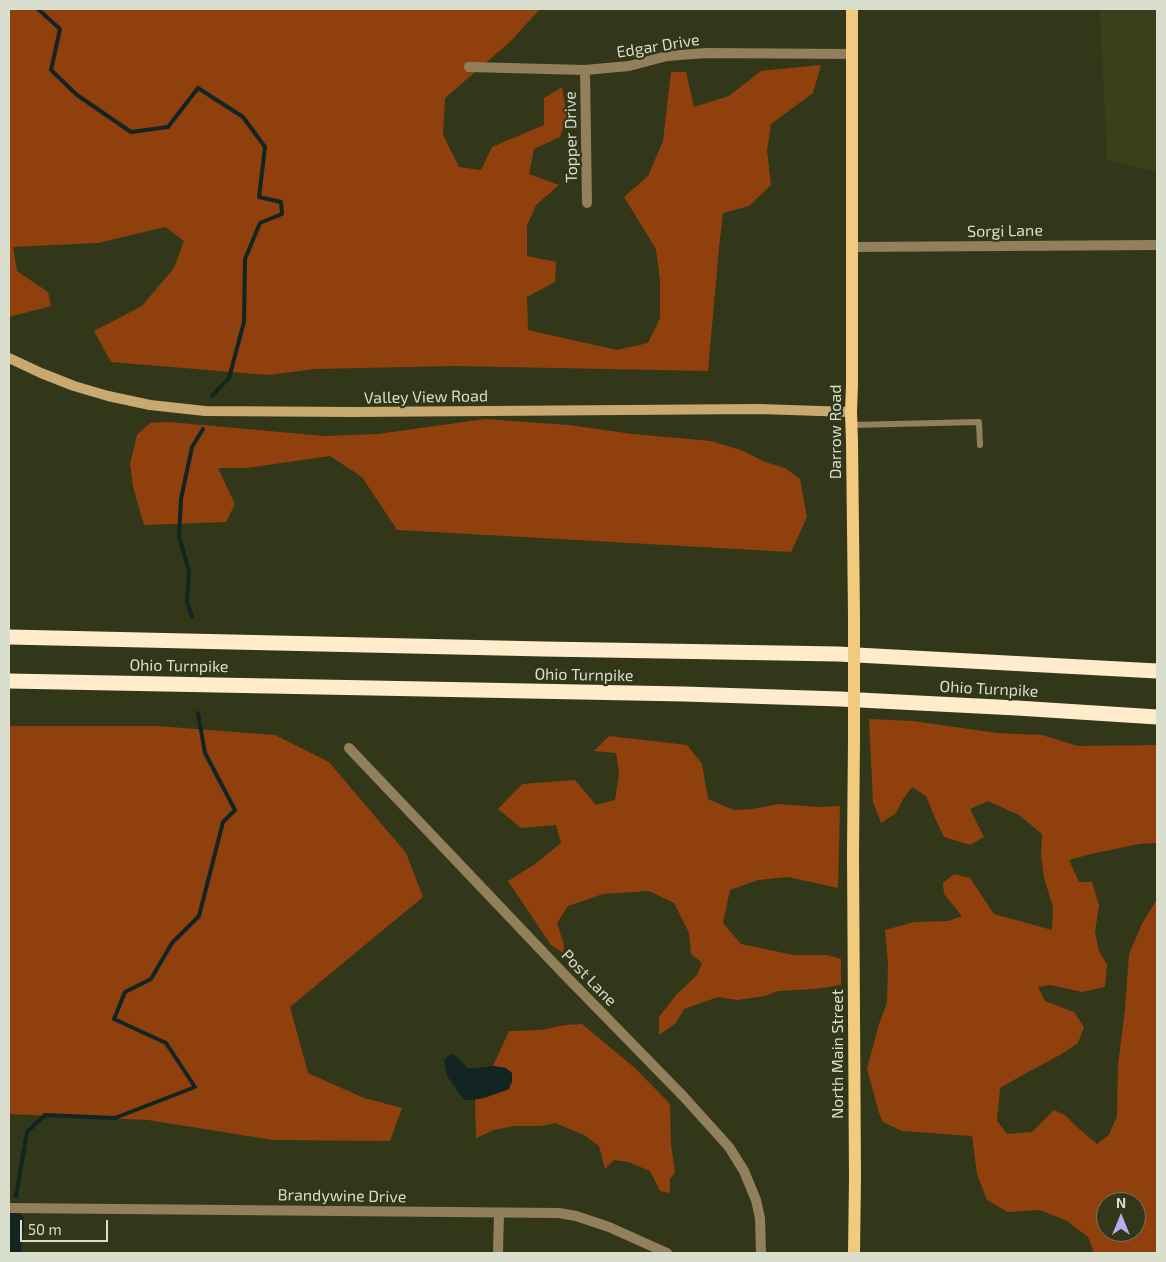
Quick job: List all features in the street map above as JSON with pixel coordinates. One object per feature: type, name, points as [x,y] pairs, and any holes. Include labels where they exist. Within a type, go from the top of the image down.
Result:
[{"type":"highway","name":"Ohio Turnpike","points":[[9,637],[838,654],[1157,671]]},
{"type":"highway","name":"Ohio Turnpike","points":[[9,680],[684,694],[860,700],[1157,717]]},
{"type":"main road","name":"Darrow Road","points":[[852,9],[853,854]]},
{"type":"main road","name":"Valley View Road","points":[[9,358],[74,386],[108,396],[150,405],[205,410],[353,412],[759,409],[851,412]]},
{"type":"main road","name":"North Main Street","points":[[853,854],[854,1253]]},
{"type":"street","name":"Edgar Drive","points":[[468,67],[585,70],[629,66],[667,56],[706,53],[852,54]]},
{"type":"street","name":"Topper Drive","points":[[585,70],[586,203]]},
{"type":"street","name":"Sorgi Lane","points":[[852,247],[1157,245]]},
{"type":"street","name":"Post Lane","points":[[349,748],[730,1147],[744,1171],[756,1200],[760,1218],[761,1253]]},
{"type":"street","name":"Brandywine Drive","points":[[9,1208],[559,1213],[576,1216],[609,1227],[667,1253]]},
{"type":"street","points":[[498,1253],[499,1213]]},
{"type":"lane","points":[[852,425],[979,422],[980,445]]},
{"type":"shaded area","points":[[9,9],[540,9],[511,41],[445,98],[443,135],[459,167],[481,170],[492,147],[544,125],[544,98],[562,87],[567,117],[560,137],[534,149],[529,174],[559,185],[536,205],[527,226],[527,256],[556,262],[555,282],[527,297],[528,330],[617,350],[648,343],[660,318],[660,280],[656,249],[624,197],[648,176],[663,141],[671,72],[686,72],[694,107],[729,96],[761,71],[821,65],[813,93],[771,124],[767,151],[771,185],[749,206],[723,213],[708,371],[455,366],[315,369],[268,375],[111,362],[94,331],[142,306],[174,268],[184,241],[165,227],[98,243],[13,247],[17,271],[48,292],[51,306],[9,317]]},
{"type":"shaded area","points":[[1100,9],[1157,9],[1157,172],[1107,160]]},
{"type":"shaded area","points":[[485,419],[569,425],[633,434],[711,441],[741,450],[765,462],[785,468],[800,479],[807,517],[791,552],[397,530],[362,477],[330,456],[247,468],[218,468],[235,504],[226,522],[144,525],[133,487],[130,464],[137,435],[150,423],[169,422],[324,436],[378,434]]},
{"type":"shaded area","points":[[869,719],[913,721],[997,733],[1042,735],[1078,746],[1157,745],[1157,843],[1139,844],[1069,860],[1079,882],[1092,882],[1099,905],[1095,932],[1099,951],[1107,965],[1105,987],[1082,992],[1051,985],[1038,987],[1045,1001],[1074,1012],[1084,1027],[1078,1043],[1000,1088],[997,1121],[1007,1134],[1032,1132],[1054,1110],[1065,1115],[1097,1144],[1109,1135],[1117,1116],[1118,1064],[1129,954],[1142,924],[1157,899],[1157,1253],[1094,1253],[1088,1237],[1067,1221],[1040,1210],[1008,1212],[987,1200],[977,1174],[972,1136],[902,1131],[883,1122],[867,1069],[879,1024],[887,1003],[888,965],[885,930],[914,922],[948,921],[962,916],[944,894],[943,883],[954,874],[970,878],[994,914],[1052,930],[1053,907],[1044,878],[1041,854],[1042,834],[1019,815],[988,801],[970,809],[984,837],[970,845],[944,837],[926,796],[912,787],[896,813],[881,823],[873,802]]},
{"type":"shaded area","points":[[9,726],[157,726],[275,735],[329,762],[406,853],[423,897],[290,1007],[308,1073],[364,1098],[402,1108],[390,1141],[273,1140],[148,1120],[9,1114]]},
{"type":"shaded area","points":[[609,736],[687,745],[702,764],[708,799],[734,810],[779,804],[820,807],[840,806],[838,888],[788,877],[758,880],[730,890],[723,923],[741,944],[794,955],[827,955],[841,959],[841,985],[815,989],[778,991],[765,996],[737,1000],[718,997],[684,1009],[676,1023],[659,1035],[659,1017],[677,994],[697,975],[702,963],[691,954],[689,933],[674,903],[649,891],[603,894],[568,906],[557,923],[564,945],[563,953],[551,945],[508,881],[535,864],[561,843],[556,825],[521,828],[498,809],[522,784],[575,780],[596,805],[615,800],[619,773],[616,753],[594,751]]},
{"type":"shaded area","points":[[582,1024],[635,1068],[670,1104],[671,1144],[675,1173],[670,1179],[670,1193],[660,1191],[650,1171],[628,1162],[614,1160],[605,1169],[599,1146],[584,1135],[555,1123],[541,1126],[514,1126],[494,1130],[476,1138],[475,1099],[484,1098],[509,1089],[506,1068],[493,1066],[509,1031],[541,1030]]},
{"type":"water","points":[[453,1054],[467,1068],[493,1066],[506,1068],[512,1073],[512,1082],[509,1089],[484,1098],[464,1100],[447,1076],[444,1060],[448,1055]]},
{"type":"waterway","points":[[38,9],[60,29],[51,70],[77,95],[131,132],[168,127],[198,88],[243,117],[265,147],[259,197],[281,202],[282,214],[260,223],[245,259],[244,322],[229,378],[212,396]]},
{"type":"waterway","points":[[192,617],[187,602],[189,571],[179,536],[181,499],[192,447],[203,429]]},
{"type":"waterway","points":[[16,1196],[27,1132],[45,1115],[115,1118],[195,1087],[166,1043],[114,1019],[125,992],[151,979],[172,943],[199,916],[223,822],[235,810],[205,753],[198,713]]},
{"type":"waterway","points":[[10,1253],[14,1222]]}]
